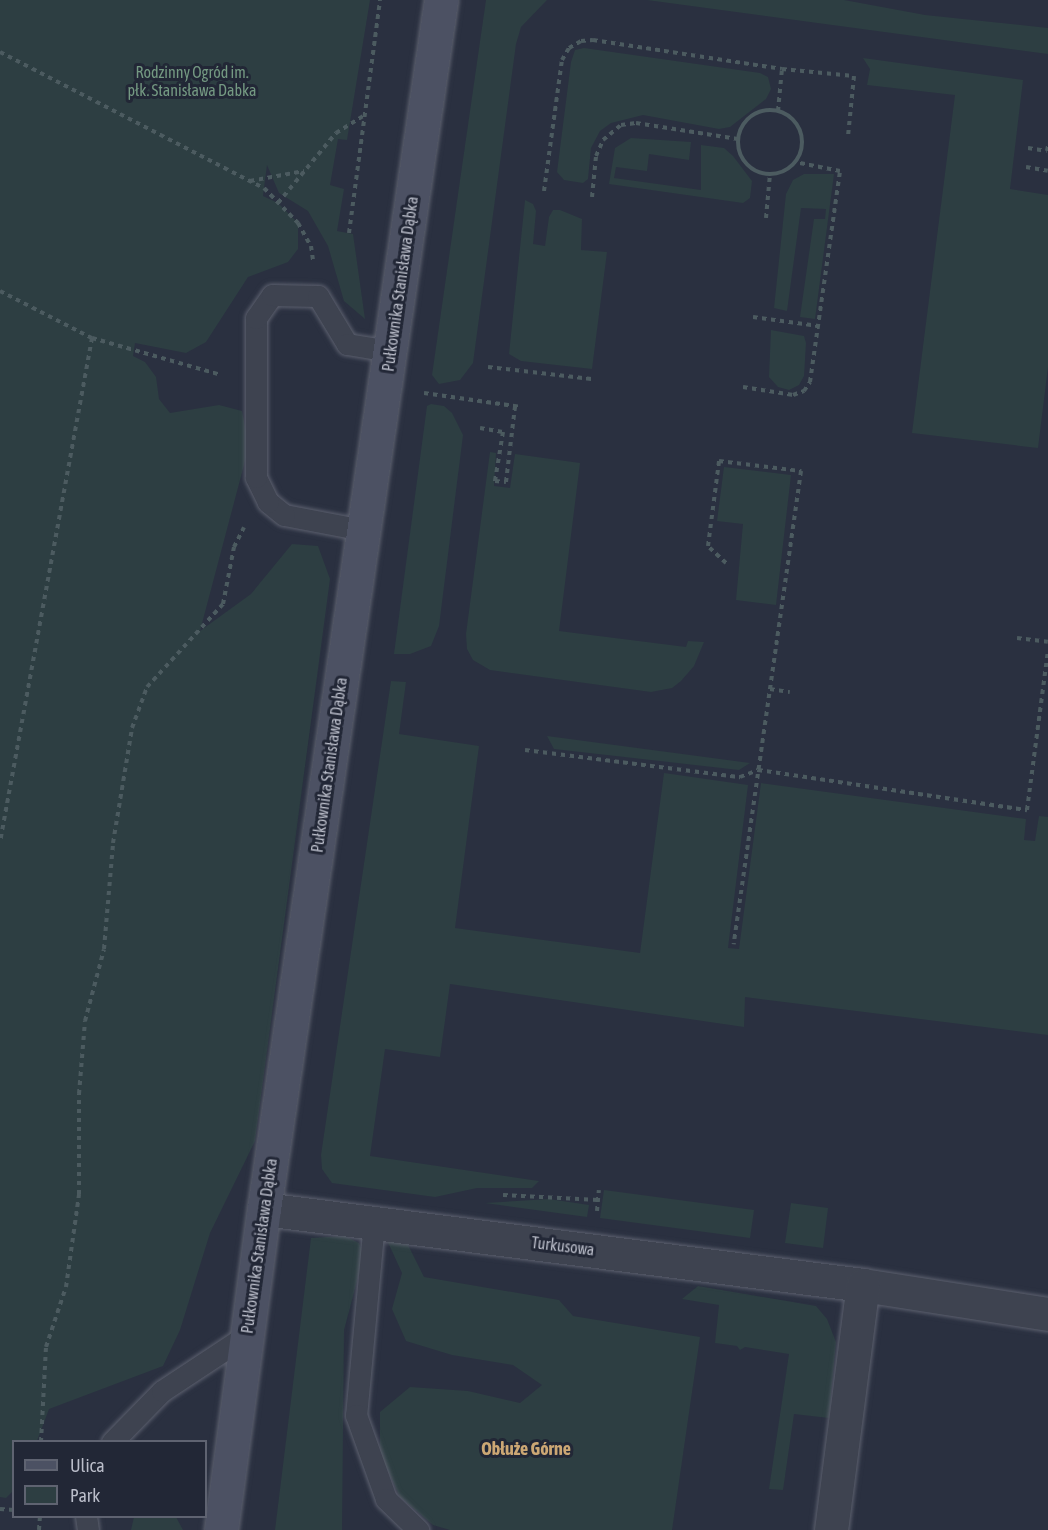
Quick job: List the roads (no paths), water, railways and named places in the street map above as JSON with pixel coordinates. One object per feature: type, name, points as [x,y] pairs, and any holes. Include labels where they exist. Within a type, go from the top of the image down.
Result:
[{"type":"street","name":"Pułkownika Stanisława Dąbka","points":[[221,1530],[264,1209],[441,0]]},
{"type":"street","name":"Turkusowa","points":[[264,1209],[863,1285],[1048,1314]]},
{"type":"street","points":[[831,1530],[863,1285]]},
{"type":"lane","points":[[363,530],[284,515],[268,502],[256,477],[256,318],[272,295],[318,296],[347,344],[390,351]]},
{"type":"lane","points":[[374,1222],[356,1415],[386,1499],[418,1530]]},
{"type":"lane","points":[[114,1440],[162,1390],[247,1335]]},
{"type":"district","name":"Obłuże Górne","points":[[526,1449]]},
{"type":"park label","name":"Rodzinny Ogród im. płk. Stanisława Dabka","points":[[192,81]]}]
